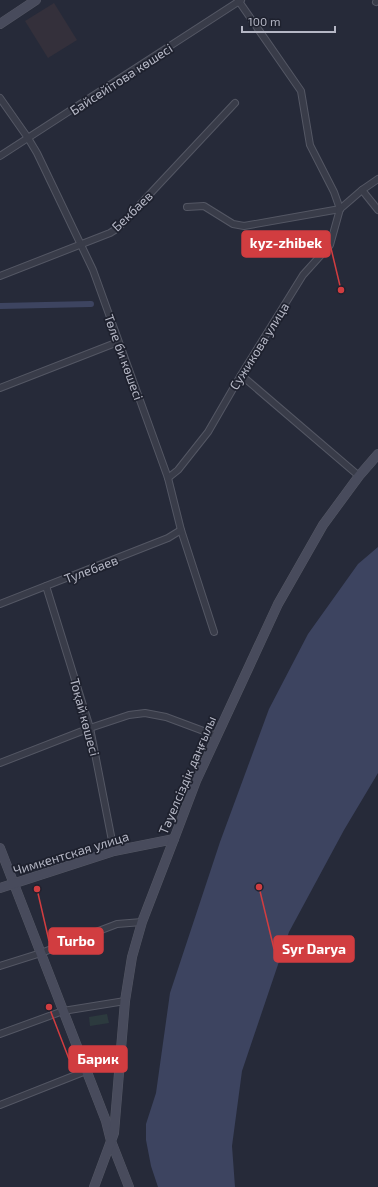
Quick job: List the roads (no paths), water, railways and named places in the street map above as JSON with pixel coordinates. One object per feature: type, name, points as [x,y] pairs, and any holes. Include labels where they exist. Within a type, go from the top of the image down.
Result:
[{"type":"street","points":[[0,24],[36,0]]},
{"type":"street","points":[[239,1],[301,91],[310,145],[334,192],[340,209]]},
{"type":"street","name":"Байсейітова көшесі","points":[[0,156],[239,1]]},
{"type":"street","name":"Төле би көшесі","points":[[0,98],[37,153],[93,270],[168,478],[181,530],[214,632]]},
{"type":"street","name":"Бекбаев","points":[[0,276],[110,233],[118,228],[235,103]]},
{"type":"street","points":[[187,208],[204,206],[233,224],[244,226],[340,209],[362,190],[378,179]]},
{"type":"street","points":[[362,190],[378,210]]},
{"type":"street","name":"Сужикова улица","points":[[168,478],[178,470],[208,432],[241,375],[304,275],[330,245],[340,209]]},
{"type":"street","points":[[0,388],[118,342]]},
{"type":"street","points":[[241,375],[359,476]]},
{"type":"street","name":"Тәуелсіздік даңғылы","points":[[113,1137],[125,1001],[132,957],[142,922],[196,781],[281,598],[323,525],[359,476],[378,454]]},
{"type":"street","name":"Тулебаев","points":[[0,604],[168,538],[181,530]]},
{"type":"street","name":"Тоқай көшесі","points":[[46,586],[90,728],[114,851]]},
{"type":"street","points":[[0,763],[90,728],[129,715],[145,712],[166,717],[217,736]]},
{"type":"street","name":"Чимкентская улица","points":[[0,888],[114,851],[174,839]]},
{"type":"street","points":[[0,848],[106,1121],[135,1187]]},
{"type":"street","points":[[0,966],[41,953],[117,924],[142,922]]},
{"type":"street","points":[[0,1034],[63,1011],[125,1001]]},
{"type":"street","points":[[0,1106],[86,1070]]},
{"type":"street","points":[[94,1187],[113,1137]]},
{"type":"street","points":[[113,1137],[129,1187]]},
{"type":"water","points":[[378,547],[378,773],[344,830],[289,932],[242,1071],[232,1146],[235,1187],[158,1187],[151,1166],[146,1140],[146,1124],[156,1093],[170,993],[220,842],[269,709],[308,634],[358,564]]},
{"type":"waterway","points":[[0,306],[91,304]]},
{"type":"place","name":"kyz-zhibek","points":[[341,290]]},
{"type":"place","name":"Syr Darya","points":[[259,887]]},
{"type":"place","name":"Turbo","points":[[37,889]]},
{"type":"place","name":"Барик","points":[[49,1007]]}]
